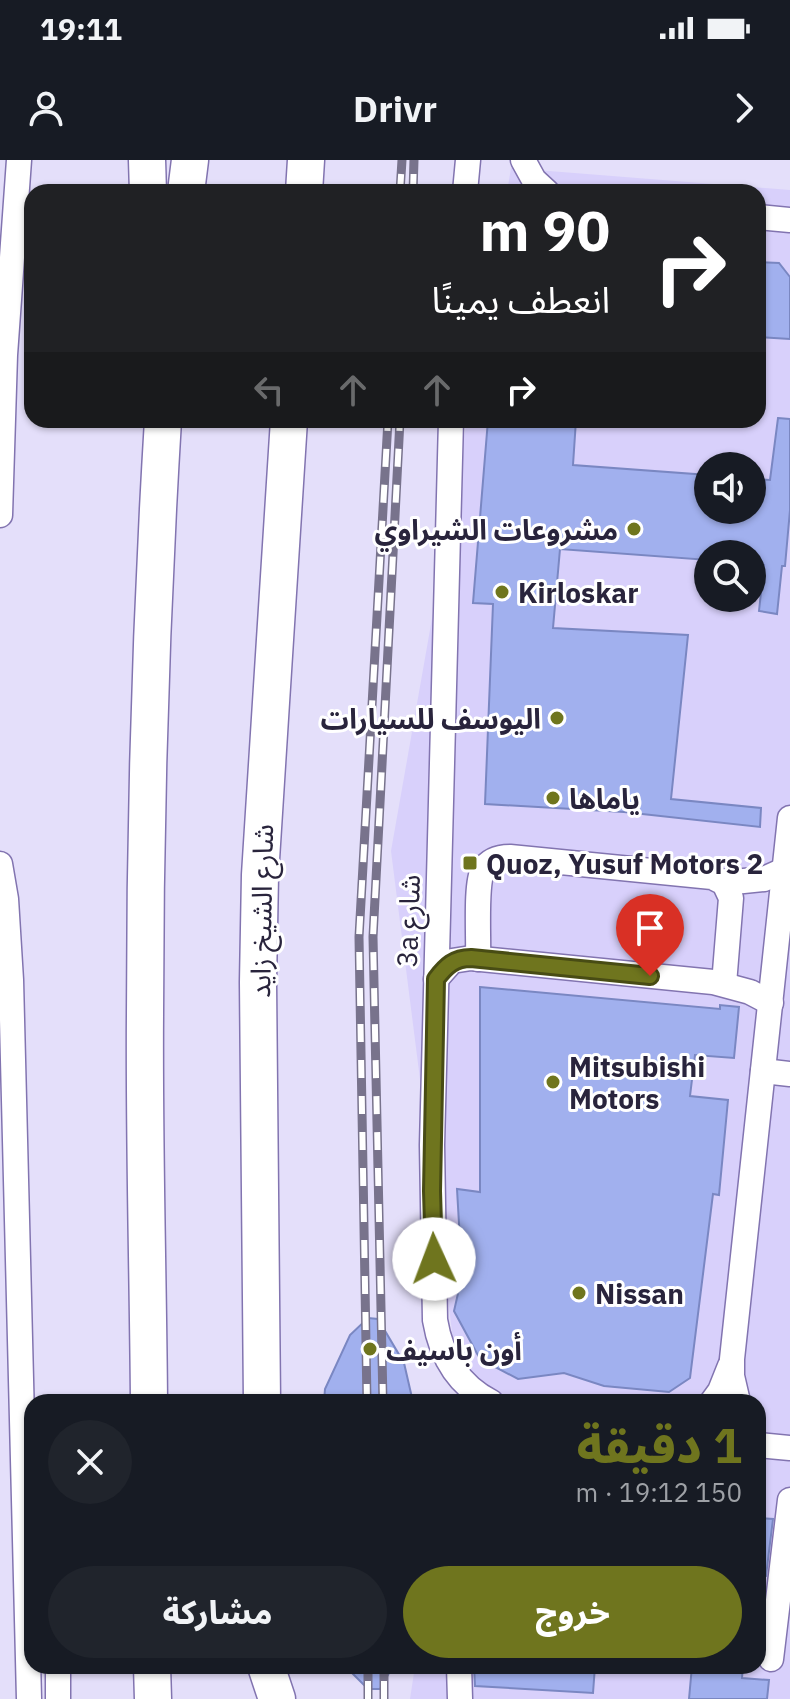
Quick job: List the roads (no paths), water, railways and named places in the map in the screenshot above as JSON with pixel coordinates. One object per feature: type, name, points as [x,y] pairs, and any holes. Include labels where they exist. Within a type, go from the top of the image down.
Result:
[{"type":"highway","points":[[147,160],[148,184]]},
{"type":"highway","points":[[187,184],[190,160]]},
{"type":"highway","points":[[304,184],[306,160]]},
{"type":"highway","points":[[149,1394],[144,1017],[146,857],[153,585],[163,428]]},
{"type":"highway","name":"شارع الشيخ زايد","points":[[262,1394],[260,875],[288,428]]},
{"type":"highway","points":[[152,1674],[153,1699]]},
{"type":"highway","points":[[264,1699],[265,1674]]},
{"type":"highway","points":[[268,1674],[277,1699]]},
{"type":"street","points":[[0,515],[2,354],[19,160]]},
{"type":"street","points":[[466,184],[468,160]]},
{"type":"street","points":[[523,160],[538,184]]},
{"type":"street","points":[[766,218],[790,220]]},
{"type":"street","name":"3a شارع","points":[[454,428],[436,979],[432,1191],[435,1320],[442,1351],[450,1365],[469,1388],[478,1394]]},
{"type":"street","points":[[736,1394],[732,1359],[790,818]]},
{"type":"street","points":[[478,959],[481,873],[490,862],[503,857],[712,877],[724,883],[764,879],[784,870]]},
{"type":"street","points":[[0,864],[9,939],[6,1021],[24,1465]]},
{"type":"street","points":[[724,883],[731,898],[724,984]]},
{"type":"street","points":[[436,979],[452,961],[478,959],[724,984],[771,1003]]},
{"type":"street","points":[[763,1071],[790,1074]]},
{"type":"street","points":[[717,1394],[732,1359]]},
{"type":"street","points":[[771,1659],[790,1500]]},
{"type":"street","points":[[29,1674],[29,1699]]},
{"type":"street","points":[[58,1674],[58,1699]]},
{"type":"street","points":[[459,1674],[460,1699]]},
{"type":"railway","points":[[400,184],[402,160]]},
{"type":"railway","points":[[413,184],[414,160]]},
{"type":"railway","points":[[367,1394],[359,937],[388,428]]},
{"type":"railway","points":[[383,1394],[373,937],[400,428]]},
{"type":"railway","points":[[368,1674],[368,1699]]},
{"type":"railway","points":[[384,1674],[384,1699]]},
{"type":"place","name":"مشروعات الشيراوي","points":[[634,529]]},
{"type":"place","name":"Kirloskar","points":[[502,592]]},
{"type":"place","name":"اليوسف للسيارات","points":[[557,718]]},
{"type":"place","name":"ياماها","points":[[553,798]]},
{"type":"place","name":"Quoz, Yusuf Motors 2","points":[[470,863]]},
{"type":"place","name":"Mitsubishi Motors","points":[[553,1082]]},
{"type":"place","name":"Nissan","points":[[579,1293]]},
{"type":"place","name":"أون باسيف","points":[[370,1349]]}]
